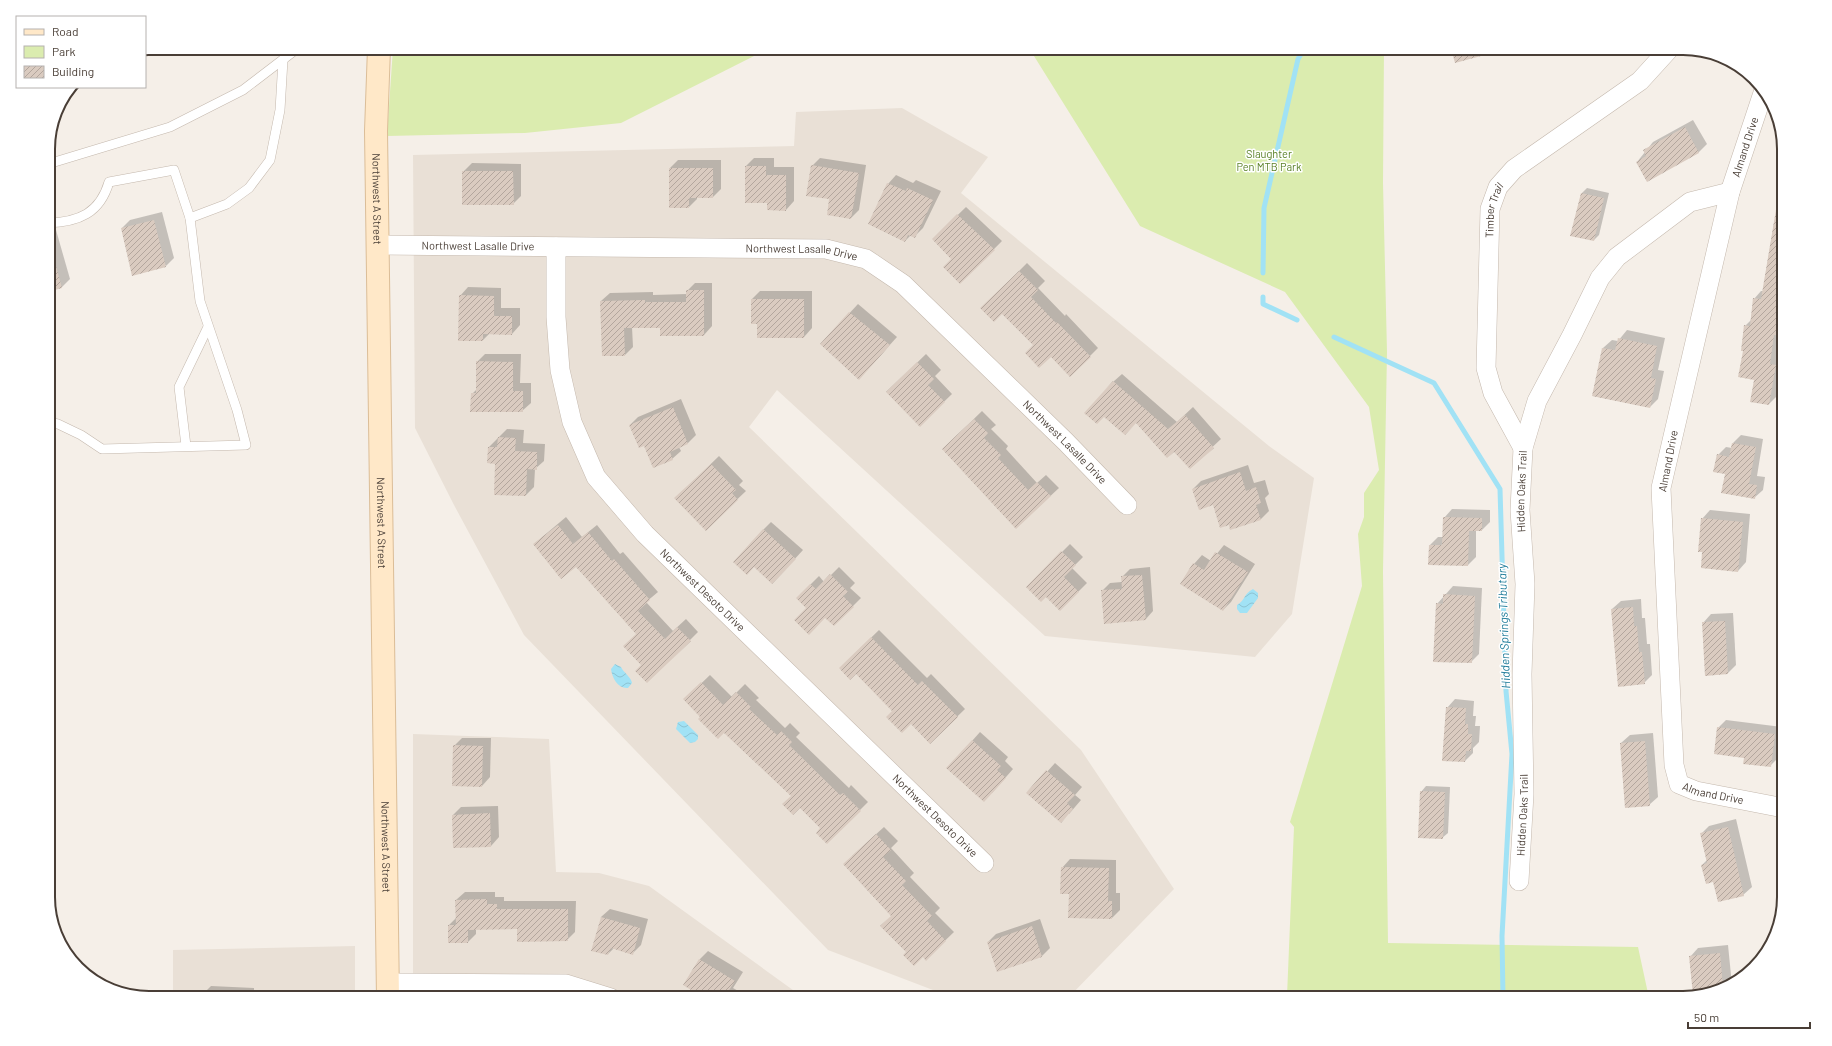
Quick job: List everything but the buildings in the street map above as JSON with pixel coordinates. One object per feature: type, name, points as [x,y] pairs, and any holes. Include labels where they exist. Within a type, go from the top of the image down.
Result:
[{"type":"street","name":"Northwest A Street","points":[[379,55],[376,131],[377,245],[388,991]]},
{"type":"street","name":"Timber Trail","points":[[1523,448],[1493,393],[1486,368],[1490,209],[1498,187],[1514,169],[1640,81],[1664,55]]},
{"type":"street","name":"Almand Drive","points":[[1761,98],[1730,192],[1661,488],[1674,765],[1679,784],[1696,791],[1777,807]]},
{"type":"street","name":"Hidden Oaks Trail","points":[[1520,881],[1524,794],[1522,674],[1525,584],[1520,510],[1523,448],[1537,401],[1600,278],[1617,257],[1637,240],[1690,202],[1730,192]]},
{"type":"street","name":"Northwest Lasalle Drive","points":[[377,245],[826,249],[866,259],[903,284],[1066,442],[1127,505]]},
{"type":"street","name":"Northwest Desoto Drive","points":[[556,247],[556,317],[560,370],[572,422],[596,477],[645,534],[984,863]]},
{"type":"street","points":[[388,991],[566,984],[588,991]]},
{"type":"lane","points":[[55,162],[170,127],[244,90],[289,55]]},
{"type":"lane","points":[[190,218],[227,204],[249,188],[270,160],[280,110],[283,60]]},
{"type":"lane","points":[[55,222],[74,219],[95,209],[105,196],[109,182],[174,170],[190,218],[200,301],[237,410],[246,444],[102,449],[81,435],[55,423]]},
{"type":"lane","points":[[186,446],[179,387],[208,327]]},
{"type":"shaded area","points":[[902,108],[988,157],[961,193],[1269,446],[1314,478],[1292,614],[1255,657],[1045,636],[777,390],[749,427],[1081,750],[1174,889],[1075,991],[936,991],[828,950],[524,635],[454,505],[415,428],[413,155],[794,146],[796,112]]},
{"type":"shaded area","points":[[413,734],[549,739],[556,872],[599,873],[649,886],[794,991],[413,991]]},
{"type":"shaded area","points":[[355,946],[355,991],[173,991],[173,950]]},
{"type":"green space","points":[[393,55],[756,55],[621,123],[525,133],[387,136]]},
{"type":"green space","name":"Slaughter Pen MTB Park","points":[[1033,55],[1384,55],[1383,183],[1387,352],[1383,572],[1388,943],[1638,947],[1647,991],[1287,991],[1294,827],[1290,822],[1362,586],[1358,534],[1364,517],[1364,493],[1379,470],[1369,407],[1285,292],[1140,226]]},
{"type":"water","points":[[1253,589],[1258,593],[1258,598],[1247,613],[1240,613],[1237,609],[1237,605]]},
{"type":"water","points":[[615,664],[621,667],[630,679],[632,683],[628,688],[621,687],[614,679],[611,669]]},
{"type":"water","points":[[684,721],[698,735],[698,739],[695,742],[690,743],[676,729],[678,722]]},
{"type":"waterway","name":"Hidden Springs Tributary","points":[[1263,273],[1264,208],[1298,59],[1301,55]]},
{"type":"waterway","name":"Hidden Springs Tributary","points":[[1263,297],[1263,304],[1297,320]]},
{"type":"waterway","name":"Hidden Springs Tributary","points":[[1334,337],[1434,383],[1500,489],[1506,691],[1512,754],[1502,936],[1503,991]]}]
